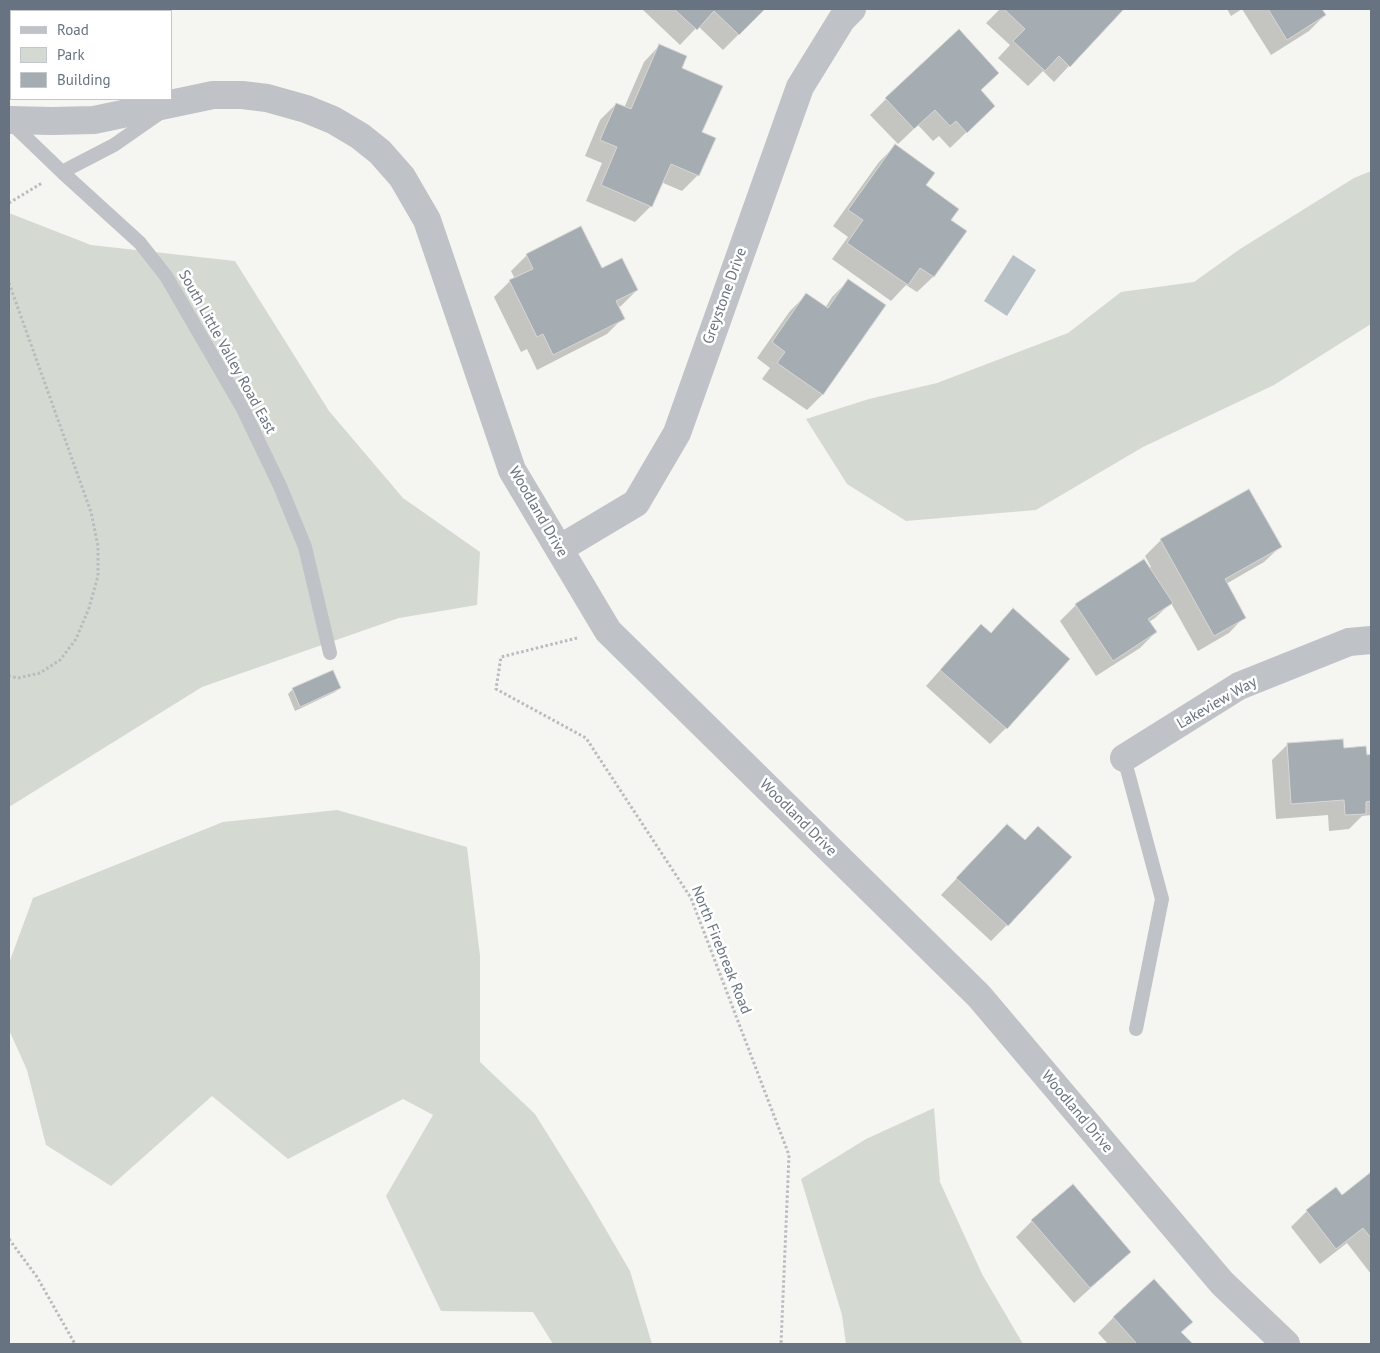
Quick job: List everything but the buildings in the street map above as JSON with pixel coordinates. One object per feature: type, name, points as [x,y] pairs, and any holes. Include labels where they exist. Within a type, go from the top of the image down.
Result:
[{"type":"street","name":"Greystone Drive","points":[[559,549],[636,503],[677,433],[800,87],[842,19],[852,9]]},
{"type":"street","name":"Woodland Drive","points":[[9,120],[94,120],[212,95],[242,95],[267,98],[306,109],[333,120],[360,136],[380,152],[402,177],[427,220],[512,470],[608,631],[979,996],[1222,1283],[1286,1344]]},
{"type":"street","name":"Lakeview Way","points":[[1124,758],[1239,686],[1349,642],[1371,640]]},
{"type":"lane","points":[[62,172],[114,145],[175,103]]},
{"type":"lane","name":"South Little Valley Road East","points":[[9,120],[62,172],[140,243],[166,276],[242,407],[280,486],[305,547],[330,653]]},
{"type":"lane","points":[[1124,758],[1162,899],[1136,1029]]},
{"type":"path","points":[[9,203],[62,172]]},
{"type":"path","points":[[9,283],[91,512],[98,546],[98,576],[89,608],[76,638],[60,660],[40,673],[18,678],[9,676]]},
{"type":"path","name":"North Firebreak Road","points":[[608,631],[501,657],[496,689],[586,738],[691,898],[789,1155],[781,1344]]},
{"type":"path","points":[[9,1239],[37,1277],[76,1344]]},
{"type":"green space","points":[[21,9],[132,9],[132,10]]},
{"type":"green space","points":[[1371,171],[1371,324],[1274,385],[1143,447],[1036,510],[906,521],[847,484],[806,419],[869,399],[937,383],[1068,333],[1121,292],[1194,282],[1240,249],[1354,178]]},
{"type":"green space","points":[[9,213],[91,245],[235,261],[329,411],[403,498],[480,552],[477,605],[399,618],[202,687],[9,807]]},
{"type":"green space","points":[[337,810],[467,847],[480,956],[480,1062],[535,1114],[588,1199],[630,1271],[652,1344],[553,1344],[533,1312],[441,1311],[386,1196],[433,1115],[403,1099],[288,1159],[212,1096],[111,1186],[46,1145],[27,1070],[9,1030],[9,963],[33,898],[223,822]]},
{"type":"green space","points":[[934,1108],[940,1182],[982,1274],[1023,1344],[846,1344],[842,1315],[801,1179],[866,1139]]},
{"type":"shaded area","points":[[1013,255],[1036,270],[1007,316],[984,301]]}]
